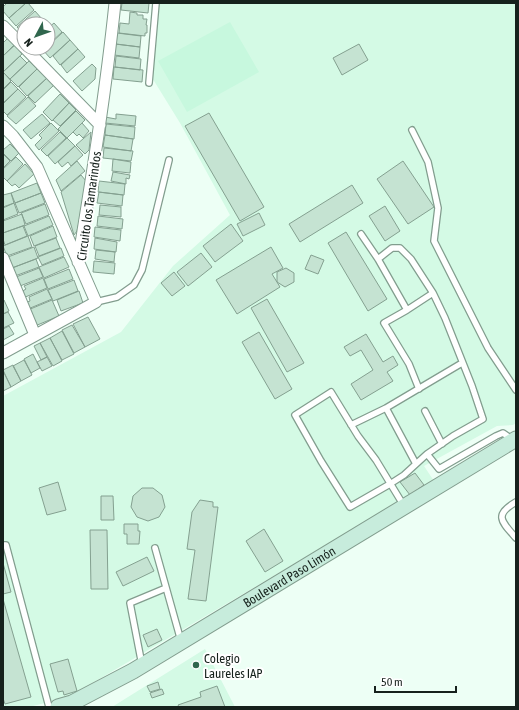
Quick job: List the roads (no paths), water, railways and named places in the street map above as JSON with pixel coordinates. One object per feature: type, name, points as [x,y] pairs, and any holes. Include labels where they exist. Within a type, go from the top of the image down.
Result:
[{"type":"main road","name":"Boulevard Paso Limón","points":[[58,707],[72,704],[142,665],[515,440]]},
{"type":"street","name":"Circuito los Tamarindos","points":[[96,302],[78,262],[100,125],[115,3]]},
{"type":"street","points":[[3,26],[16,40]]},
{"type":"street","points":[[32,56],[100,125]]},
{"type":"street","points":[[3,126],[38,167],[78,262]]},
{"type":"street","points":[[3,258],[7,279],[35,335]]},
{"type":"street","points":[[3,353],[96,302]]},
{"type":"lane","points":[[149,83],[156,3]]},
{"type":"lane","points":[[412,130],[428,162],[438,208],[434,241],[488,348],[516,390]]},
{"type":"lane","points":[[96,302],[117,297],[123,293],[134,285],[142,270],[169,160]]},
{"type":"lane","points":[[361,234],[378,259],[407,310]]},
{"type":"lane","points":[[378,259],[392,248],[400,248],[412,259],[433,293],[445,318],[472,386],[483,419],[453,436],[427,454],[404,475],[390,484],[350,507],[320,461],[295,415],[331,392],[351,425],[376,460],[390,484],[404,506]]},
{"type":"lane","points":[[419,389],[409,364],[384,323],[433,293]]},
{"type":"lane","points":[[351,425],[386,408],[462,363]]},
{"type":"lane","points":[[386,408],[416,464]]},
{"type":"lane","points":[[425,411],[442,444]]},
{"type":"lane","points":[[427,454],[439,469],[503,433],[515,440]]},
{"type":"lane","points":[[516,502],[510,505],[503,512],[501,518],[516,538]]},
{"type":"lane","points":[[3,545],[6,545],[49,707]]},
{"type":"lane","points":[[155,548],[181,641]]},
{"type":"lane","points":[[142,665],[130,603],[166,588]]},
{"type":"place","name":"Colegio Laureles IAP","points":[[196,665]]}]
